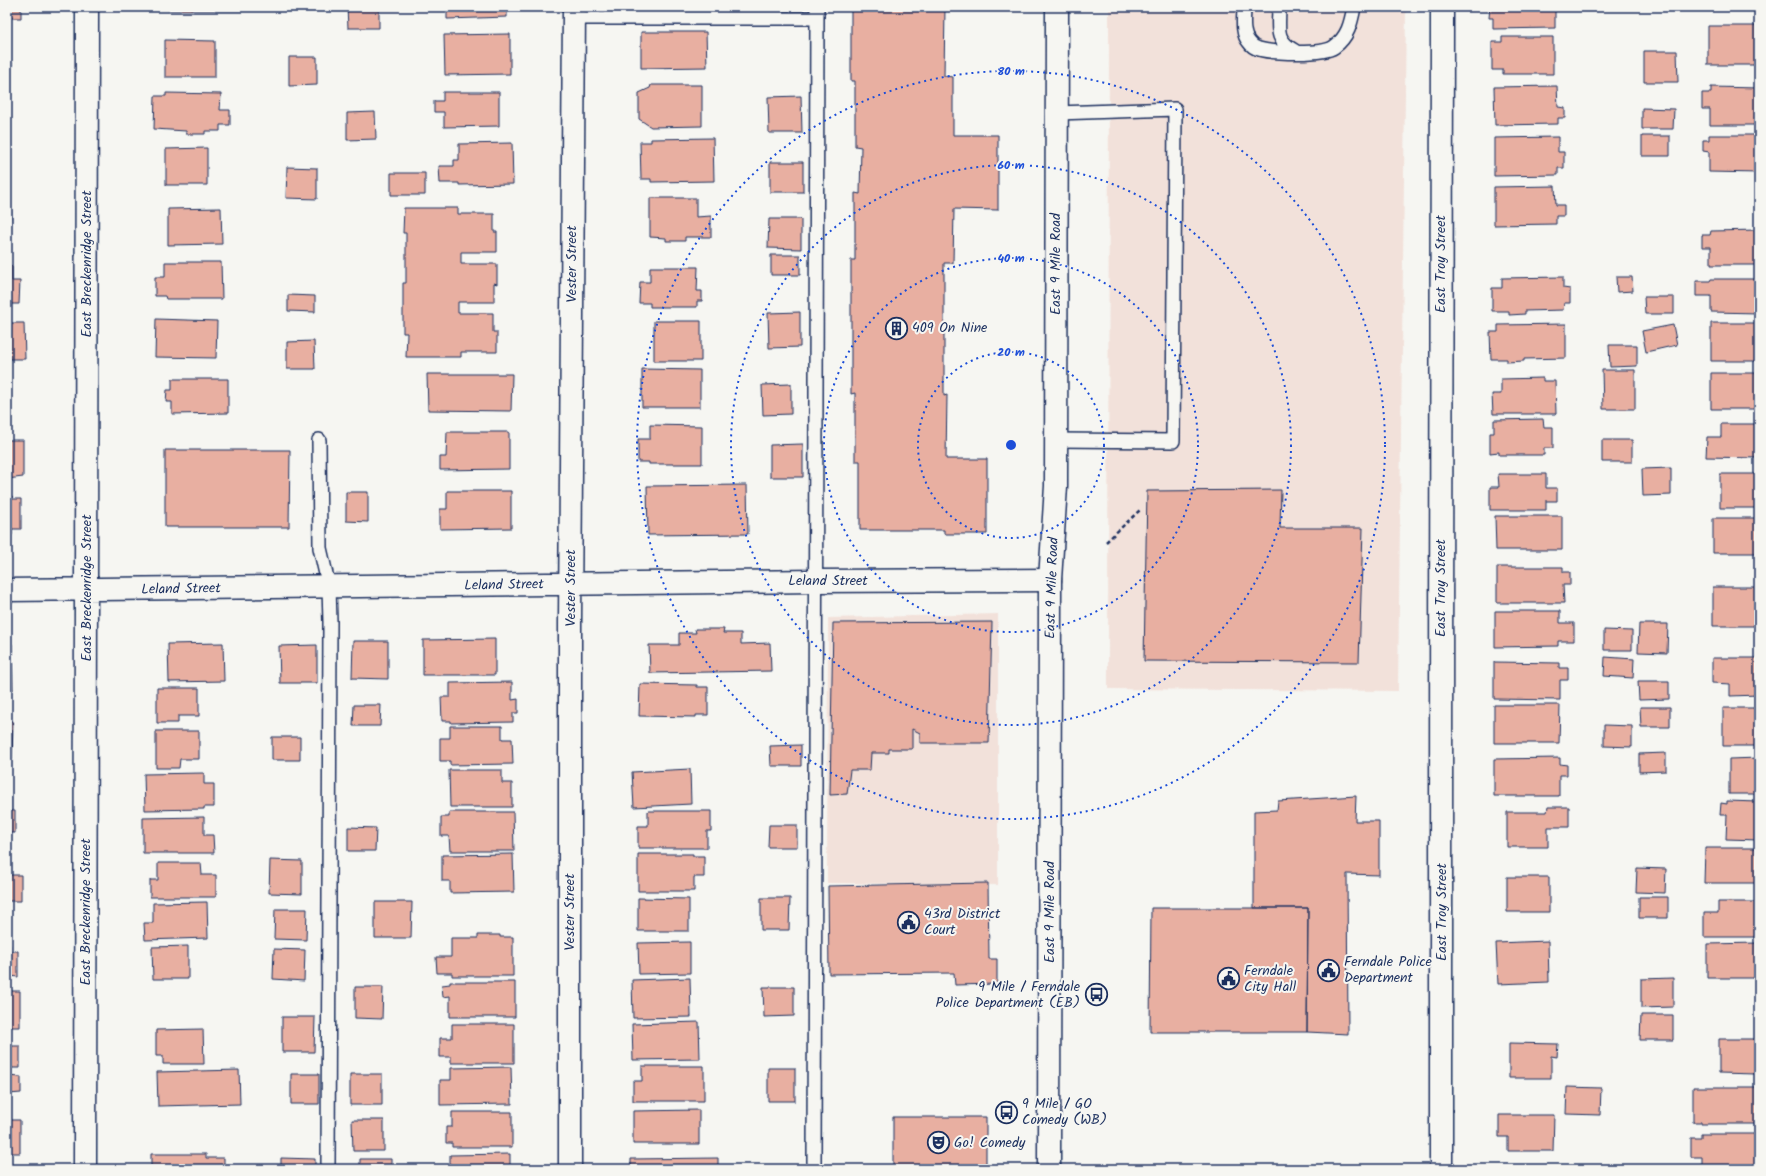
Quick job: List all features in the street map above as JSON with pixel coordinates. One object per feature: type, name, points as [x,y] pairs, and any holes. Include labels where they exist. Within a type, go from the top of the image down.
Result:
[{"type":"street","name":"East Breckenridge Street","points":[[85,1169],[87,7]]},
{"type":"street","name":"East 9 Mile Road","points":[[1048,1169],[1050,580],[1056,486],[1058,7]]},
{"type":"street","name":"East Troy Street","points":[[1441,1169],[1443,923],[1440,294],[1442,7]]},
{"type":"street","name":"Vester Street","points":[[570,1169],[574,13]]},
{"type":"street","name":"Leland Street","points":[[7,590],[816,581],[1050,580]]},
{"type":"lane","points":[[1244,7],[1244,31],[1248,42],[1257,49],[1268,51],[1320,52],[1333,48],[1345,37],[1351,22],[1354,7]]},
{"type":"lane","points":[[1279,7],[1278,34],[1280,41],[1285,46],[1295,51]]},
{"type":"lane","points":[[574,13],[817,12],[814,1169]]},
{"type":"lane","points":[[1056,440],[1173,441],[1175,109],[1057,113]]},
{"type":"lane","points":[[319,440],[320,548],[328,587],[330,630],[328,1169]]},
{"type":"path","points":[[1106,542],[1140,510]]},
{"type":"shaded area","points":[[1109,7],[1406,7],[1398,691],[1108,689]]},
{"type":"shaded area","points":[[998,614],[998,885],[827,883],[828,618]]},
{"type":"building","points":[[7,7],[21,7],[21,18],[7,18]]},
{"type":"building","points":[[168,7],[259,7],[259,10],[168,10]]},
{"type":"building","points":[[347,7],[379,7],[379,28],[348,28]]},
{"type":"building","points":[[447,7],[507,7],[507,17],[447,19]]},
{"type":"building","name":"409 On Nine","points":[[851,7],[945,7],[944,76],[953,77],[953,135],[998,135],[998,210],[954,209],[953,263],[944,263],[944,396],[947,395],[946,459],[987,459],[987,534],[944,534],[944,530],[860,530],[860,461],[855,461],[855,393],[851,394],[851,260],[855,260],[855,193],[860,194],[861,147],[855,146],[855,81],[851,81]]},
{"type":"building","points":[[1490,7],[1555,7],[1555,28],[1493,29],[1493,18],[1489,18]]},
{"type":"building","points":[[1708,26],[1759,26],[1759,65],[1708,65]]},
{"type":"building","points":[[641,32],[706,32],[707,67],[641,68]]},
{"type":"building","points":[[510,34],[510,74],[445,75],[444,35]]},
{"type":"building","points":[[1502,37],[1553,37],[1553,74],[1503,74],[1503,70],[1492,70],[1492,42],[1502,42]]},
{"type":"building","points":[[165,40],[215,41],[215,77],[165,77]]},
{"type":"building","points":[[1644,51],[1677,51],[1678,82],[1644,82]]},
{"type":"building","points":[[289,57],[317,57],[317,85],[289,86]]},
{"type":"building","points":[[7,62],[12,62],[12,72],[7,72]]},
{"type":"building","points":[[651,85],[702,85],[702,126],[651,127],[639,119],[639,93],[650,88]]},
{"type":"building","points":[[1557,86],[1558,107],[1565,108],[1565,118],[1558,118],[1558,124],[1495,125],[1494,87]]},
{"type":"building","points":[[1711,87],[1759,88],[1759,125],[1710,125],[1710,109],[1702,109],[1702,93],[1711,93]]},
{"type":"building","points":[[443,92],[499,92],[499,126],[444,127],[444,112],[434,112],[434,101],[443,101]]},
{"type":"building","points":[[166,93],[221,94],[220,110],[230,110],[230,125],[220,125],[220,131],[205,131],[205,134],[186,134],[186,131],[154,129],[155,96],[166,96]]},
{"type":"building","points":[[801,96],[802,133],[769,133],[768,97]]},
{"type":"building","points":[[1642,108],[1674,109],[1673,129],[1642,129]]},
{"type":"building","points":[[375,112],[376,139],[347,140],[347,113]]},
{"type":"building","points":[[1709,135],[1759,135],[1759,173],[1709,172],[1709,152],[1703,151],[1703,140],[1709,140]]},
{"type":"building","points":[[1642,136],[1670,136],[1670,156],[1642,156]]},
{"type":"building","points":[[1558,137],[1558,152],[1564,152],[1564,168],[1558,168],[1558,175],[1494,176],[1494,138]]},
{"type":"building","points":[[713,138],[714,181],[651,182],[651,179],[641,179],[640,142],[651,142],[651,139]]},
{"type":"building","points":[[512,143],[513,184],[459,185],[459,183],[440,183],[439,166],[454,166],[454,160],[459,160],[459,144]]},
{"type":"building","points":[[207,148],[207,185],[166,185],[166,149]]},
{"type":"building","points":[[770,162],[803,162],[803,192],[770,192]]},
{"type":"building","points":[[287,167],[317,168],[317,199],[286,198]]},
{"type":"building","points":[[7,168],[10,168],[10,188],[8,189],[8,192]]},
{"type":"building","points":[[391,173],[425,173],[425,195],[391,195]]},
{"type":"building","points":[[1555,186],[1556,205],[1564,205],[1564,216],[1556,216],[1556,224],[1494,225],[1494,187]]},
{"type":"building","points":[[650,198],[696,198],[696,217],[711,216],[711,237],[685,237],[685,241],[666,241],[666,238],[650,237]]},
{"type":"building","points":[[221,208],[222,244],[168,245],[168,209]]},
{"type":"building","points":[[404,208],[458,208],[458,214],[494,214],[494,232],[497,232],[497,252],[461,252],[461,264],[497,264],[497,284],[494,283],[494,302],[458,302],[458,313],[493,313],[493,332],[497,332],[497,352],[461,352],[461,357],[406,357],[407,333],[403,333],[403,283],[406,283],[406,233],[403,233]]},
{"type":"building","points":[[7,211],[11,211],[9,245],[7,245]]},
{"type":"building","points":[[769,219],[801,219],[801,249],[768,248]]},
{"type":"building","points":[[1759,230],[1759,265],[1711,265],[1711,247],[1702,247],[1702,235],[1710,235],[1711,231]]},
{"type":"building","points":[[771,255],[800,255],[800,275],[771,275]]},
{"type":"building","points":[[165,262],[221,262],[222,299],[166,299],[165,296],[155,296],[155,277],[165,277]]},
{"type":"building","points":[[7,266],[12,266],[12,281],[20,281],[19,304],[7,304]]},
{"type":"building","points":[[650,267],[698,267],[697,291],[702,291],[702,301],[697,301],[697,307],[650,307],[650,303],[639,303],[640,282],[650,282]]},
{"type":"building","points":[[1563,277],[1563,288],[1570,289],[1570,303],[1564,303],[1563,310],[1525,311],[1525,314],[1509,315],[1509,311],[1492,311],[1492,288],[1502,288],[1502,278]]},
{"type":"building","points":[[1616,277],[1632,277],[1633,291],[1617,292]]},
{"type":"building","points":[[1711,279],[1759,279],[1759,313],[1711,312],[1711,296],[1696,296],[1696,281],[1710,281]]},
{"type":"building","points":[[288,295],[315,296],[315,312],[288,311]]},
{"type":"building","points":[[1644,297],[1674,297],[1674,314],[1645,314]]},
{"type":"building","points":[[800,312],[800,347],[769,348],[768,313]]},
{"type":"building","points":[[156,319],[217,321],[216,358],[155,357]]},
{"type":"building","points":[[654,321],[701,321],[701,361],[654,361]]},
{"type":"building","points":[[7,323],[24,323],[25,359],[7,359]]},
{"type":"building","points":[[1711,323],[1759,323],[1759,361],[1711,361]]},
{"type":"building","points":[[1566,324],[1566,358],[1524,359],[1524,361],[1507,362],[1507,359],[1491,359],[1490,332],[1498,332],[1498,325]]},
{"type":"building","points":[[1673,325],[1677,345],[1646,352],[1642,331]]},
{"type":"building","points":[[314,341],[315,369],[287,369],[287,342]]},
{"type":"building","points":[[1609,345],[1637,345],[1637,366],[1610,367]]},
{"type":"building","points":[[642,369],[700,370],[700,407],[642,407]]},
{"type":"building","points":[[1602,370],[1635,370],[1635,409],[1603,409]]},
{"type":"building","points":[[1711,373],[1759,373],[1759,409],[1711,409]]},
{"type":"building","points":[[427,374],[512,374],[511,411],[428,410]]},
{"type":"building","points":[[1543,378],[1543,381],[1555,381],[1556,414],[1493,414],[1492,394],[1501,394],[1501,379]]},
{"type":"building","points":[[172,379],[228,379],[228,413],[172,414],[172,402],[166,402],[167,390],[172,390]]},
{"type":"building","points":[[791,384],[791,414],[763,415],[762,385]]},
{"type":"building","points":[[1543,419],[1544,427],[1553,427],[1553,448],[1544,448],[1544,455],[1499,455],[1499,452],[1490,453],[1490,433],[1494,433],[1494,420]]},
{"type":"building","points":[[1721,424],[1759,424],[1759,458],[1706,457],[1707,437],[1721,437]]},
{"type":"building","points":[[650,425],[702,426],[702,464],[649,464],[649,462],[638,462],[638,439],[650,439]]},
{"type":"building","points":[[447,432],[509,432],[509,469],[440,470],[440,457],[446,457]]},
{"type":"building","points":[[7,440],[23,440],[23,477],[7,479]]},
{"type":"building","points":[[1602,440],[1632,440],[1632,462],[1602,462]]},
{"type":"building","points":[[803,444],[803,477],[770,477],[770,445]]},
{"type":"building","points":[[165,450],[290,450],[289,527],[165,527]]},
{"type":"building","points":[[1671,468],[1671,495],[1643,496],[1642,469]]},
{"type":"building","points":[[1498,474],[1546,474],[1546,488],[1557,488],[1557,501],[1546,501],[1546,510],[1490,510],[1490,487],[1499,487]]},
{"type":"building","points":[[1720,474],[1759,474],[1759,508],[1720,508]]},
{"type":"building","points":[[747,485],[748,534],[648,535],[647,486]]},
{"type":"building","points":[[1281,490],[1280,528],[1363,528],[1359,662],[1144,661],[1147,491]]},
{"type":"building","points":[[447,491],[511,491],[511,528],[440,529],[440,509],[447,509]]},
{"type":"building","points":[[346,492],[368,492],[368,522],[346,521]]},
{"type":"building","points":[[7,496],[12,496],[12,499],[21,499],[21,529],[12,529],[12,535],[7,535]]},
{"type":"building","points":[[1495,516],[1562,516],[1562,550],[1496,550]]},
{"type":"building","points":[[1713,518],[1759,518],[1759,553],[1713,553]]},
{"type":"building","points":[[1497,567],[1563,567],[1563,572],[1570,572],[1570,585],[1563,585],[1564,603],[1497,603]]},
{"type":"building","points":[[1713,587],[1759,587],[1759,626],[1713,626]]},
{"type":"building","points":[[1495,611],[1560,611],[1560,623],[1574,623],[1574,641],[1558,641],[1558,646],[1495,647]]},
{"type":"building","points":[[992,622],[989,743],[920,743],[920,733],[912,729],[912,749],[889,749],[889,753],[871,753],[870,770],[850,770],[847,794],[830,795],[833,623]]},
{"type":"building","points":[[1639,624],[1668,624],[1667,653],[1638,652]]},
{"type":"building","points":[[695,629],[724,629],[723,633],[741,633],[741,644],[770,643],[771,671],[650,673],[649,645],[679,645],[679,633],[696,633]]},
{"type":"building","points":[[1604,630],[1632,631],[1632,650],[1604,650]]},
{"type":"building","points":[[495,639],[495,675],[423,675],[423,640]]},
{"type":"building","points":[[353,641],[388,641],[388,679],[352,678]]},
{"type":"building","points":[[223,643],[224,681],[169,682],[168,644]]},
{"type":"building","points":[[7,644],[12,644],[13,690],[7,690]]},
{"type":"building","points":[[317,645],[317,683],[280,683],[279,646]]},
{"type":"building","points":[[1605,657],[1634,659],[1633,678],[1604,676]]},
{"type":"building","points":[[1712,658],[1759,658],[1759,695],[1730,696],[1730,684],[1712,683]]},
{"type":"building","points":[[1494,662],[1559,663],[1559,668],[1568,668],[1568,680],[1560,680],[1560,700],[1494,699]]},
{"type":"building","points":[[1638,681],[1669,681],[1669,699],[1639,700]]},
{"type":"building","points":[[512,682],[512,700],[518,699],[518,713],[513,713],[513,722],[451,723],[451,721],[442,721],[441,697],[450,697],[450,683]]},
{"type":"building","points":[[640,684],[697,685],[697,687],[708,687],[708,715],[696,715],[696,717],[639,716]]},
{"type":"building","points":[[157,688],[199,688],[199,716],[178,716],[178,723],[157,723]]},
{"type":"building","points":[[354,705],[381,705],[380,726],[353,726]]},
{"type":"building","points":[[1494,705],[1560,705],[1559,743],[1494,743]]},
{"type":"building","points":[[1640,707],[1670,707],[1670,727],[1641,727]]},
{"type":"building","points":[[1723,708],[1759,708],[1759,746],[1723,746]]},
{"type":"building","points":[[7,721],[13,721],[12,760],[7,760]]},
{"type":"building","points":[[1604,725],[1632,726],[1632,747],[1604,746]]},
{"type":"building","points":[[450,726],[502,726],[502,739],[512,739],[513,764],[450,765],[450,761],[440,761],[440,738],[450,738]]},
{"type":"building","points":[[156,731],[199,731],[199,759],[180,759],[179,768],[156,768]]},
{"type":"building","points":[[272,737],[300,737],[300,760],[272,760]]},
{"type":"building","points":[[801,745],[801,766],[771,766],[770,746]]},
{"type":"building","points":[[1666,753],[1666,771],[1639,772],[1639,754]]},
{"type":"building","points":[[1560,758],[1560,764],[1567,765],[1567,775],[1559,775],[1559,796],[1494,796],[1494,759]]},
{"type":"building","points":[[1759,758],[1759,794],[1729,794],[1729,759]]},
{"type":"building","points":[[690,769],[691,804],[634,807],[632,772]]},
{"type":"building","points":[[449,770],[502,770],[502,783],[512,783],[512,807],[450,807]]},
{"type":"building","points":[[204,773],[204,784],[214,784],[214,807],[204,807],[204,809],[145,810],[144,774]]},
{"type":"building","name":"Ferndale Police Department","points":[[1356,796],[1355,821],[1379,821],[1379,875],[1347,874],[1348,1034],[1307,1032],[1308,908],[1254,908],[1254,811],[1277,810],[1278,801]]},
{"type":"building","points":[[7,797],[10,797],[10,811],[15,811],[15,833],[7,833]]},
{"type":"building","points":[[1727,801],[1759,802],[1759,840],[1726,839],[1727,815],[1720,815],[1721,803],[1727,804]]},
{"type":"building","points":[[1548,807],[1569,807],[1569,827],[1548,827],[1548,847],[1507,847],[1507,812],[1547,812]]},
{"type":"building","points":[[648,811],[711,811],[711,831],[707,831],[707,848],[638,848],[638,826],[648,826]]},
{"type":"building","points":[[449,812],[513,812],[514,851],[450,851],[449,836],[441,836],[441,817],[449,817]]},
{"type":"building","points":[[204,817],[204,835],[213,835],[214,853],[143,853],[143,818]]},
{"type":"building","points":[[769,825],[797,825],[797,847],[768,847]]},
{"type":"building","points":[[348,827],[376,828],[375,851],[348,851]]},
{"type":"building","points":[[1705,848],[1759,848],[1759,883],[1704,883]]},
{"type":"building","points":[[513,854],[514,892],[450,893],[450,881],[442,881],[442,855]]},
{"type":"building","points":[[638,854],[693,854],[693,856],[704,856],[704,877],[694,877],[694,891],[638,891]]},
{"type":"building","points":[[270,860],[302,861],[302,894],[269,893]]},
{"type":"building","points":[[158,863],[201,863],[202,875],[216,875],[216,897],[150,897],[150,880],[158,880]]},
{"type":"building","points":[[1637,868],[1666,869],[1665,893],[1636,892]]},
{"type":"building","points":[[7,875],[21,875],[21,901],[7,901]]},
{"type":"building","points":[[1507,877],[1549,877],[1549,912],[1507,912]]},
{"type":"building","name":"43rd District Court","points":[[988,883],[989,959],[997,959],[997,984],[955,985],[954,973],[829,974],[828,886]]},
{"type":"building","points":[[1639,897],[1668,897],[1668,918],[1639,918]]},
{"type":"building","points":[[638,898],[689,899],[689,931],[638,931]]},
{"type":"building","points":[[761,898],[790,898],[789,930],[761,930]]},
{"type":"building","points":[[207,902],[208,938],[145,940],[144,923],[153,923],[153,903]]},
{"type":"building","points":[[375,902],[412,902],[411,938],[375,938]]},
{"type":"building","points":[[1718,902],[1759,902],[1759,937],[1704,937],[1704,913],[1718,913]]},
{"type":"building","name":"Ferndale City Hall","points":[[1151,908],[1308,908],[1307,1032],[1150,1032]]},
{"type":"building","points":[[275,909],[307,909],[306,940],[274,939]]},
{"type":"building","points":[[478,935],[500,935],[500,937],[513,937],[513,976],[452,976],[452,973],[437,973],[436,957],[451,957],[451,938],[478,938]]},
{"type":"building","points":[[1548,941],[1549,982],[1498,984],[1496,943]]},
{"type":"building","points":[[690,942],[690,973],[639,974],[638,943]]},
{"type":"building","points":[[1759,943],[1759,978],[1707,978],[1707,944]]},
{"type":"building","points":[[7,945],[10,945],[10,951],[18,951],[18,977],[10,976],[10,982],[7,982]]},
{"type":"building","points":[[188,946],[188,979],[153,979],[152,947]]},
{"type":"building","points":[[274,949],[305,950],[304,981],[273,979]]},
{"type":"building","points":[[690,978],[691,1017],[633,1018],[632,980]]},
{"type":"building","points":[[1673,978],[1673,1007],[1641,1008],[1641,979]]},
{"type":"building","points":[[450,982],[515,982],[515,1017],[450,1017],[450,996],[443,997],[442,985],[450,984]]},
{"type":"building","points":[[355,987],[383,987],[382,1019],[355,1018]]},
{"type":"building","points":[[763,987],[794,987],[794,1016],[764,1017]]},
{"type":"building","points":[[7,991],[20,991],[20,1027],[7,1027]]},
{"type":"building","points":[[1641,1015],[1673,1015],[1673,1040],[1640,1040]]},
{"type":"building","points":[[282,1017],[315,1017],[314,1052],[282,1052]]},
{"type":"building","points":[[699,1022],[700,1059],[633,1060],[632,1024]]},
{"type":"building","points":[[452,1024],[514,1024],[514,1063],[451,1063],[451,1057],[440,1057],[440,1038],[452,1038]]},
{"type":"building","points":[[203,1029],[204,1064],[163,1064],[163,1056],[156,1056],[156,1030]]},
{"type":"building","points":[[7,1032],[9,1032],[9,1046],[20,1046],[20,1068],[7,1068]]},
{"type":"building","points":[[1719,1039],[1759,1039],[1759,1051],[1756,1052],[1755,1074],[1719,1073]]},
{"type":"building","points":[[1509,1043],[1558,1044],[1557,1057],[1551,1056],[1551,1078],[1509,1078]]},
{"type":"building","points":[[642,1066],[704,1066],[704,1101],[633,1101],[633,1081],[642,1081]]},
{"type":"building","points":[[511,1067],[512,1104],[440,1105],[440,1080],[451,1080],[451,1068]]},
{"type":"building","points":[[768,1068],[795,1068],[795,1101],[768,1101]]},
{"type":"building","points":[[239,1070],[240,1104],[158,1106],[157,1072]]},
{"type":"building","points":[[291,1074],[319,1074],[319,1104],[291,1104]]},
{"type":"building","points":[[350,1074],[382,1074],[382,1105],[350,1105]]},
{"type":"building","points":[[7,1076],[21,1077],[21,1093],[9,1094],[10,1113],[7,1113]]},
{"type":"building","points":[[1567,1087],[1601,1088],[1600,1115],[1566,1114]]},
{"type":"building","points":[[1693,1087],[1759,1087],[1759,1124],[1701,1124],[1701,1122],[1693,1122]]},
{"type":"building","points":[[699,1110],[699,1144],[633,1144],[633,1111]]},
{"type":"building","points":[[452,1112],[512,1112],[512,1147],[452,1147],[452,1143],[446,1143],[446,1127],[452,1127]]},
{"type":"building","points":[[1499,1115],[1554,1115],[1553,1151],[1508,1151],[1508,1137],[1499,1137]]},
{"type":"building","name":"Go! Comedy","points":[[893,1117],[986,1117],[986,1169],[893,1169]]},
{"type":"building","points":[[7,1120],[20,1120],[20,1153],[7,1153]]},
{"type":"building","points":[[352,1120],[384,1120],[384,1151],[353,1151]]},
{"type":"building","points":[[1701,1134],[1759,1134],[1759,1169],[1702,1169],[1702,1157],[1691,1157],[1691,1138],[1701,1138]]},
{"type":"building","points":[[151,1154],[206,1154],[206,1158],[224,1158],[224,1169],[151,1169]]},
{"type":"building","points":[[510,1154],[510,1169],[450,1169],[450,1155]]},
{"type":"building","points":[[281,1158],[315,1159],[315,1169],[281,1169]]},
{"type":"building","points":[[718,1158],[718,1169],[631,1169],[631,1159]]},
{"type":"building","points":[[360,1159],[391,1159],[391,1169],[360,1169]]},
{"type":"place","name":"409 On Nine","points":[[897,328]]},
{"type":"place","name":"43rd District Court","points":[[908,922]]},
{"type":"place","name":"Ferndale Police Department","points":[[1328,970]]},
{"type":"place","name":"Ferndale City Hall","points":[[1229,979]]},
{"type":"place","name":"9 Mile / Ferndale Police Department (EB)","points":[[1096,995]]},
{"type":"place","name":"9 Mile / GO Comedy (WB)","points":[[1007,1112]]},
{"type":"place","name":"Go! Comedy","points":[[939,1143]]}]
